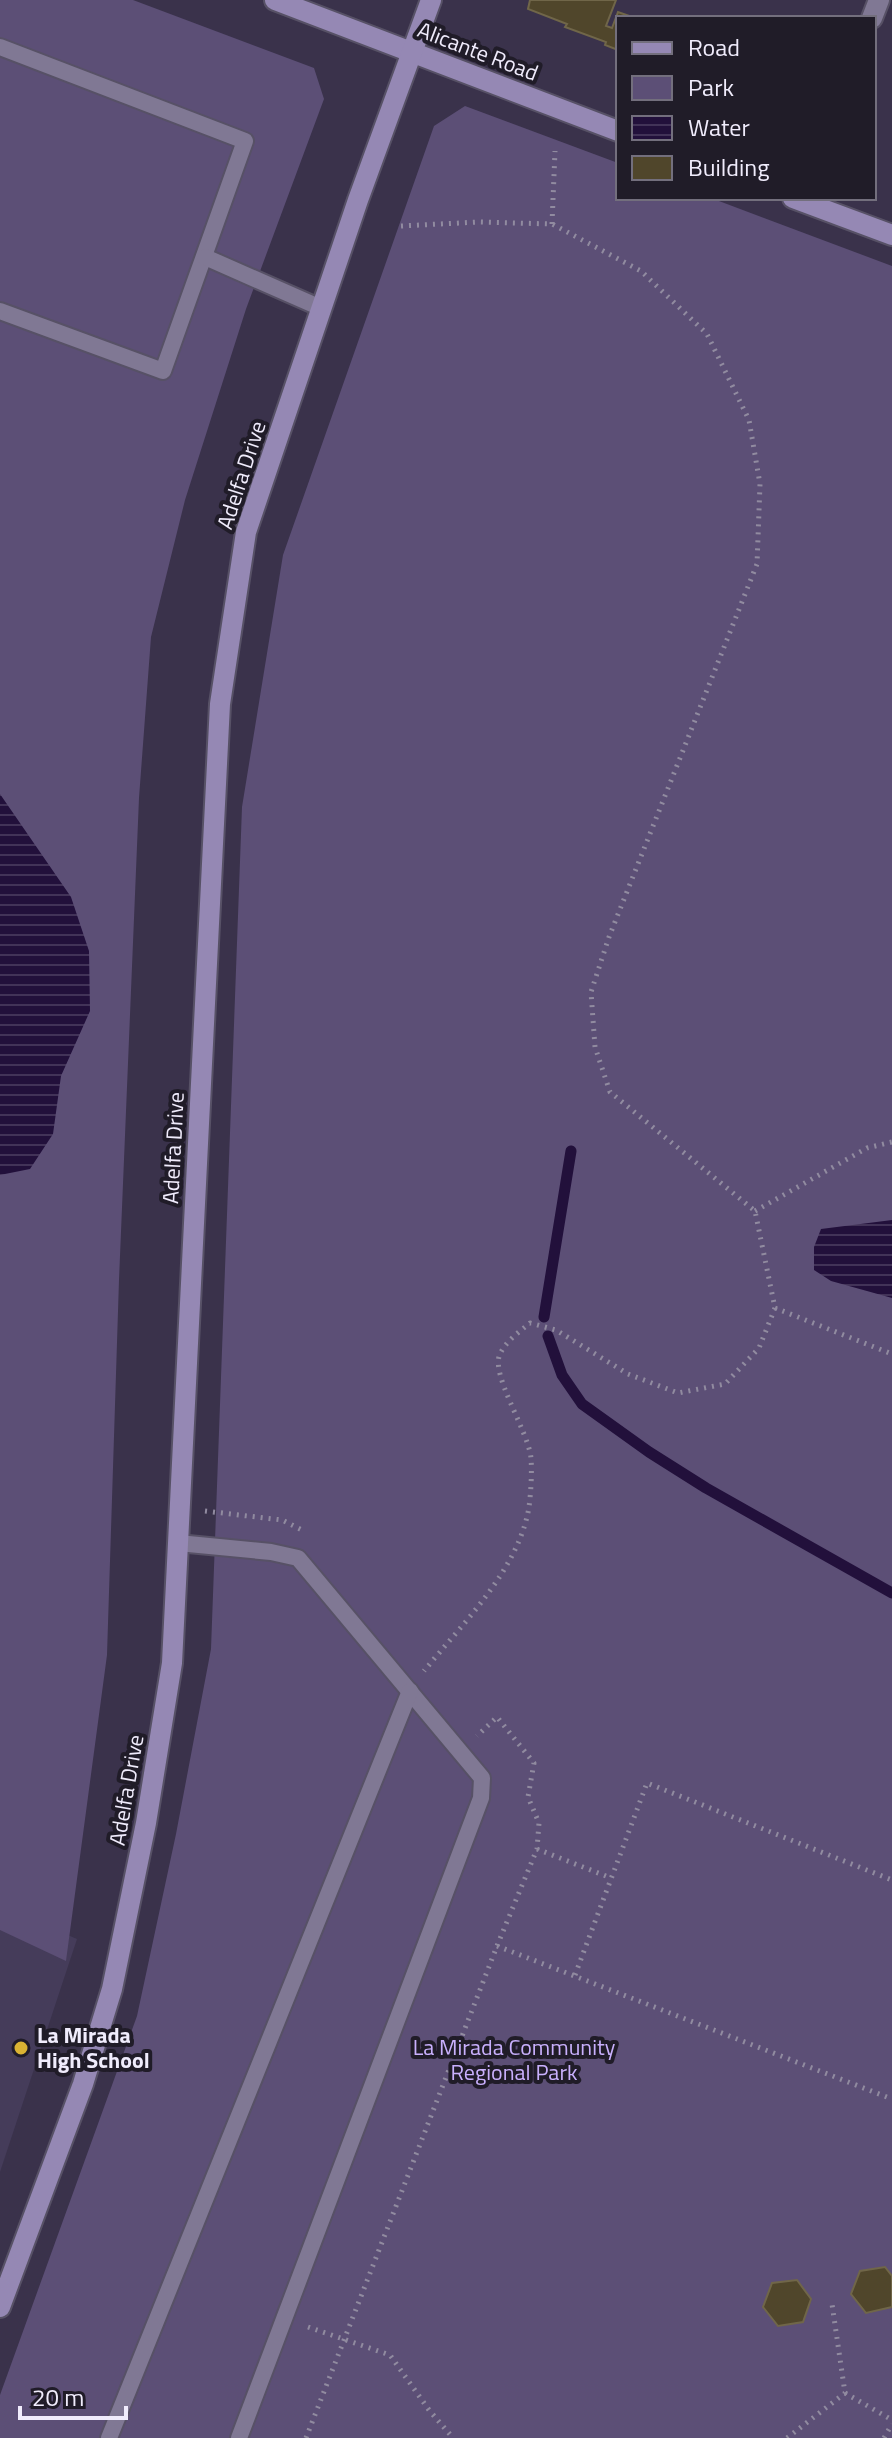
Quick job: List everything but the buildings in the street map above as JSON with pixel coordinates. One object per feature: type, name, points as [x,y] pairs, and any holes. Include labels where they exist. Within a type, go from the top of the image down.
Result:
[{"type":"street","name":"Alicante Road","points":[[275,0],[616,130]]},
{"type":"street","name":"Adelfa Drive","points":[[0,2307],[83,2084],[112,1989],[146,1823],[172,1663],[220,704],[246,532],[363,186],[431,0]]},
{"type":"street","points":[[803,200],[892,235]]},
{"type":"lane","points":[[0,47],[245,141],[163,371],[0,311]]},
{"type":"lane","points":[[205,257],[321,308]]},
{"type":"lane","points":[[178,1543],[271,1552],[298,1558],[482,1778],[481,1798],[239,2438]]},
{"type":"lane","points":[[109,2438],[410,1691]]},
{"type":"path","points":[[552,224],[555,151]]},
{"type":"path","points":[[401,226],[479,222],[552,224],[641,271],[707,334],[749,420],[760,484],[757,564],[609,937],[591,992],[595,1047],[610,1092],[755,1211],[775,1308],[759,1348],[725,1384],[678,1393],[628,1374],[556,1330],[530,1323],[512,1338],[499,1355],[499,1375],[521,1420],[531,1457],[528,1508],[507,1569],[423,1671]]},
{"type":"path","points":[[755,1211],[867,1148],[892,1142]]},
{"type":"path","points":[[775,1308],[891,1352]]},
{"type":"path","points":[[180,1509],[282,1520],[308,1533]]},
{"type":"path","points":[[414,1660],[432,1683]]},
{"type":"path","points":[[306,2438],[537,1849],[539,1823],[528,1797],[534,1763],[497,1717],[474,1739],[466,1728]]},
{"type":"path","points":[[575,1975],[647,1783],[892,1880]]},
{"type":"path","points":[[537,1849],[611,1878]]},
{"type":"path","points":[[497,1946],[892,2099]]},
{"type":"path","points":[[832,2304],[845,2393]]},
{"type":"path","points":[[284,2318],[390,2355],[453,2438]]},
{"type":"path","points":[[845,2393],[892,2422],[884,2438]]},
{"type":"path","points":[[787,2438],[845,2393]]},
{"type":"shaded area","name":"La Mirada High School","points":[[0,1906],[77,1939],[0,2172]]},
{"type":"green space","points":[[0,0],[133,0],[314,68],[324,99],[246,309],[185,500],[151,637],[139,798],[107,1655],[66,1961],[0,1930]]},
{"type":"green space","name":"La Mirada Community Regional Park","points":[[465,106],[616,162],[616,200],[716,200],[892,266],[892,2438],[0,2438],[0,2395],[137,2016],[211,1649],[242,807],[283,555],[434,126]]},
{"type":"water","points":[[0,794],[71,897],[89,951],[90,1011],[61,1076],[53,1134],[30,1169],[0,1175]]},
{"type":"water","points":[[892,1220],[892,1298],[831,1281],[814,1270],[814,1247],[821,1229]]},
{"type":"waterway","points":[[544,1317],[571,1151]]},
{"type":"waterway","points":[[548,1336],[562,1375],[582,1404],[706,1488],[892,1593]]},
{"type":"place","name":"La Mirada High School","points":[[21,2048]]}]
